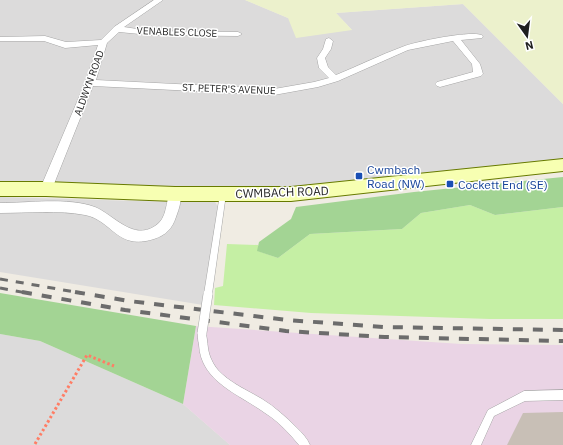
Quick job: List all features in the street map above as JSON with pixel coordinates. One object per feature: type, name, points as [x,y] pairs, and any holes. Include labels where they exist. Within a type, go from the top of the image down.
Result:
[{"type":"main road","name":"CWMBACH ROAD","points":[[0,189],[46,189],[175,194],[291,194],[563,165]]},
{"type":"street","name":"ALDWYN ROAD","points":[[46,189],[90,83],[104,42],[117,29],[159,0]]},
{"type":"street","name":"VENABLES CLOSE","points":[[117,29],[150,33],[238,34]]},
{"type":"street","name":"ST. PETER'S AVENUE","points":[[90,83],[274,92],[315,85],[335,79],[406,48],[454,38],[479,36]]},
{"type":"street","points":[[0,39],[45,38],[65,45],[104,42]]},
{"type":"street","points":[[440,84],[478,74],[476,64],[454,38]]},
{"type":"street","points":[[329,40],[327,49],[321,58],[324,68],[335,79]]},
{"type":"street","points":[[0,208],[56,208],[87,210],[101,217],[127,235],[143,236],[158,232],[167,225],[175,194]]},
{"type":"lane","points":[[223,194],[202,333],[202,348],[215,374],[236,390],[270,410],[297,434],[304,445]]},
{"type":"lane","points":[[476,445],[491,414],[524,396],[563,395]]},
{"type":"path","points":[[35,444],[87,355],[114,366]]},
{"type":"shaded area","points":[[0,0],[245,0],[288,18],[352,30],[336,13],[463,4],[563,104],[563,163],[279,189],[0,185]]},
{"type":"shaded area","points":[[0,197],[215,202],[218,207],[203,305],[0,272]]},
{"type":"shaded area","points":[[196,326],[461,344],[563,345],[563,445],[230,445],[183,404]]},
{"type":"shaded area","points":[[0,334],[40,341],[183,404],[230,445],[0,445]]},
{"type":"green space","points":[[245,0],[563,0],[563,104],[463,4],[336,13],[352,30],[296,38],[288,18]]},
{"type":"green space","points":[[563,177],[563,207],[495,215],[470,205],[421,213],[402,229],[310,234],[278,258],[257,251],[259,242],[291,219],[296,207],[414,192]]},
{"type":"green space","points":[[470,205],[495,215],[563,207],[563,319],[490,319],[311,313],[214,305],[215,288],[223,286],[227,244],[258,245],[258,251],[278,258],[310,234],[402,229],[421,213]]},
{"type":"green space","points":[[0,293],[196,326],[183,404],[40,341],[0,334]]},
{"type":"building","points":[[563,412],[563,445],[507,445],[523,413]]},
{"type":"railway","points":[[0,279],[81,293]]},
{"type":"railway","points":[[0,288],[27,293]]},
{"type":"railway","points":[[22,292],[125,310],[286,331],[385,337],[563,341]]},
{"type":"railway","points":[[75,292],[81,293]]},
{"type":"railway","points":[[81,293],[129,301],[287,320],[384,327],[563,330]]},
{"type":"place","name":"Cwmbach Road (NW)","points":[[359,176]]},
{"type":"place","name":"Cockett End (SE)","points":[[450,184]]}]
